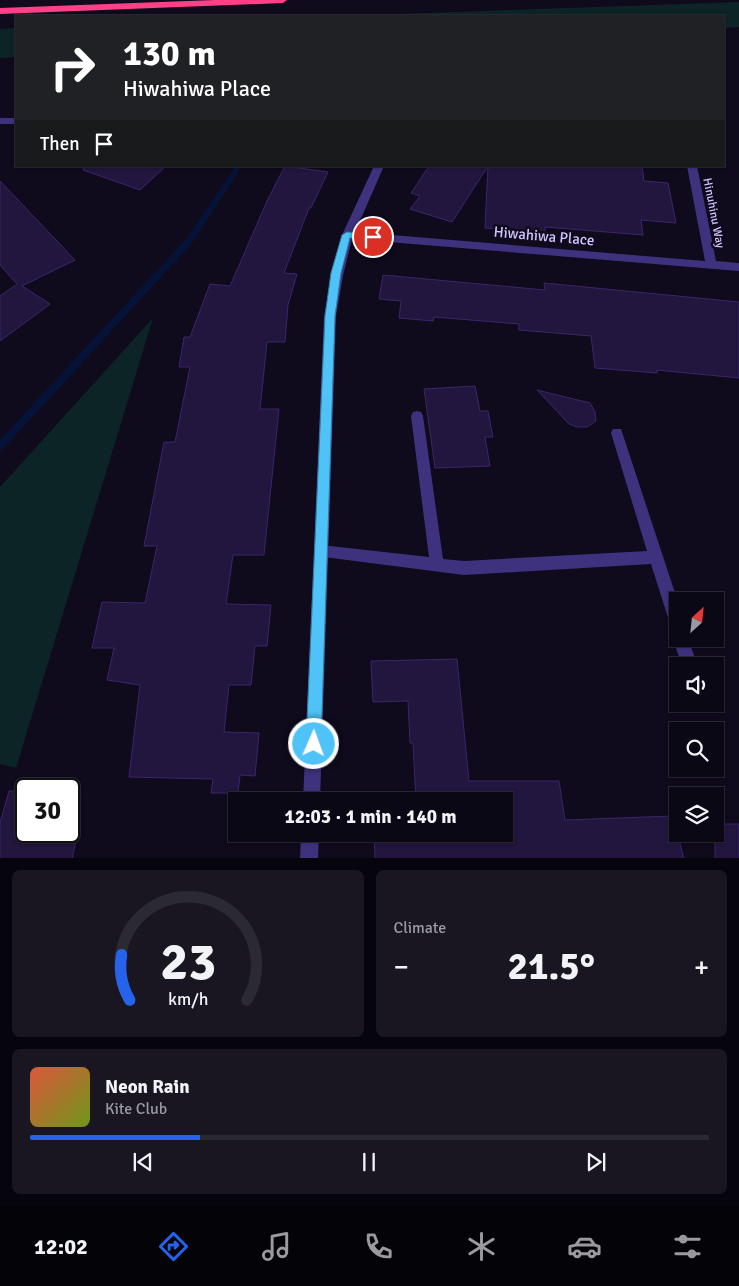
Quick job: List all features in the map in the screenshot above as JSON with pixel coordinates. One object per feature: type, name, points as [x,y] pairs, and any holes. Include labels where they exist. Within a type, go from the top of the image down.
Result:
[{"type":"highway","points":[[0,12],[283,0]]},
{"type":"street","points":[[0,121],[15,121]]},
{"type":"street","points":[[312,792],[330,316],[336,273],[347,235],[361,200],[378,167]]},
{"type":"street","name":"Hinuhinu Way","points":[[692,167],[711,264]]},
{"type":"street","name":"Hiwahiwa Place","points":[[347,235],[739,267]]},
{"type":"street","points":[[417,416],[437,565]]},
{"type":"street","points":[[617,432],[669,599]]},
{"type":"street","points":[[321,551],[464,568],[656,558]]},
{"type":"street","points":[[309,858],[310,842]]},
{"type":"green space","points":[[739,2],[739,27],[725,28],[725,15],[368,15]]},
{"type":"green space","points":[[15,28],[15,57],[0,58],[0,29]]},
{"type":"green space","points":[[153,318],[16,768],[0,764],[0,487]]},
{"type":"building","points":[[84,167],[165,167],[140,190],[83,170]]},
{"type":"building","points":[[284,167],[328,172],[311,208],[309,208],[284,273],[297,274],[288,305],[285,342],[267,342],[260,409],[279,409],[264,555],[233,555],[226,604],[271,605],[267,646],[255,646],[251,685],[229,685],[224,732],[259,733],[255,776],[240,775],[238,792],[211,793],[213,779],[129,777],[140,685],[107,680],[114,648],[92,648],[102,602],[145,603],[157,546],[144,546],[164,442],[175,442],[190,367],[179,367],[184,337],[190,337],[210,284],[230,286],[267,201]]},
{"type":"building","points":[[428,167],[487,167],[452,222],[410,209],[420,196],[411,193]]},
{"type":"building","points":[[488,167],[642,167],[644,181],[668,183],[676,223],[641,220],[643,235],[545,227],[545,237],[510,234],[510,230],[485,228]]},
{"type":"building","points":[[0,181],[75,260],[22,286],[50,304],[0,341],[0,296],[17,284],[0,265]]},
{"type":"building","points":[[383,275],[545,290],[544,283],[739,302],[739,378],[657,370],[657,373],[595,368],[591,336],[519,330],[519,324],[434,317],[433,321],[399,318],[401,301],[379,299]]},
{"type":"building","points":[[475,386],[480,411],[488,411],[493,437],[485,437],[490,466],[435,468],[424,389]]},
{"type":"building","points":[[537,390],[590,403],[595,412],[596,421],[587,427],[577,427],[569,424]]},
{"type":"building","points":[[457,659],[469,781],[559,781],[565,820],[669,816],[669,842],[680,842],[684,858],[375,858],[374,842],[513,842],[513,792],[416,792],[413,743],[410,743],[408,701],[373,702],[371,661]]},
{"type":"building","points":[[9,791],[15,791],[15,843],[75,843],[72,858],[0,858],[0,823]]},
{"type":"building","points":[[724,824],[739,824],[739,858],[715,858],[715,842],[724,842]]},
{"type":"waterway","points":[[0,446],[190,240],[238,167]]},
{"type":"route","points":[[314,744],[330,316],[336,273],[347,235],[373,237]]}]
